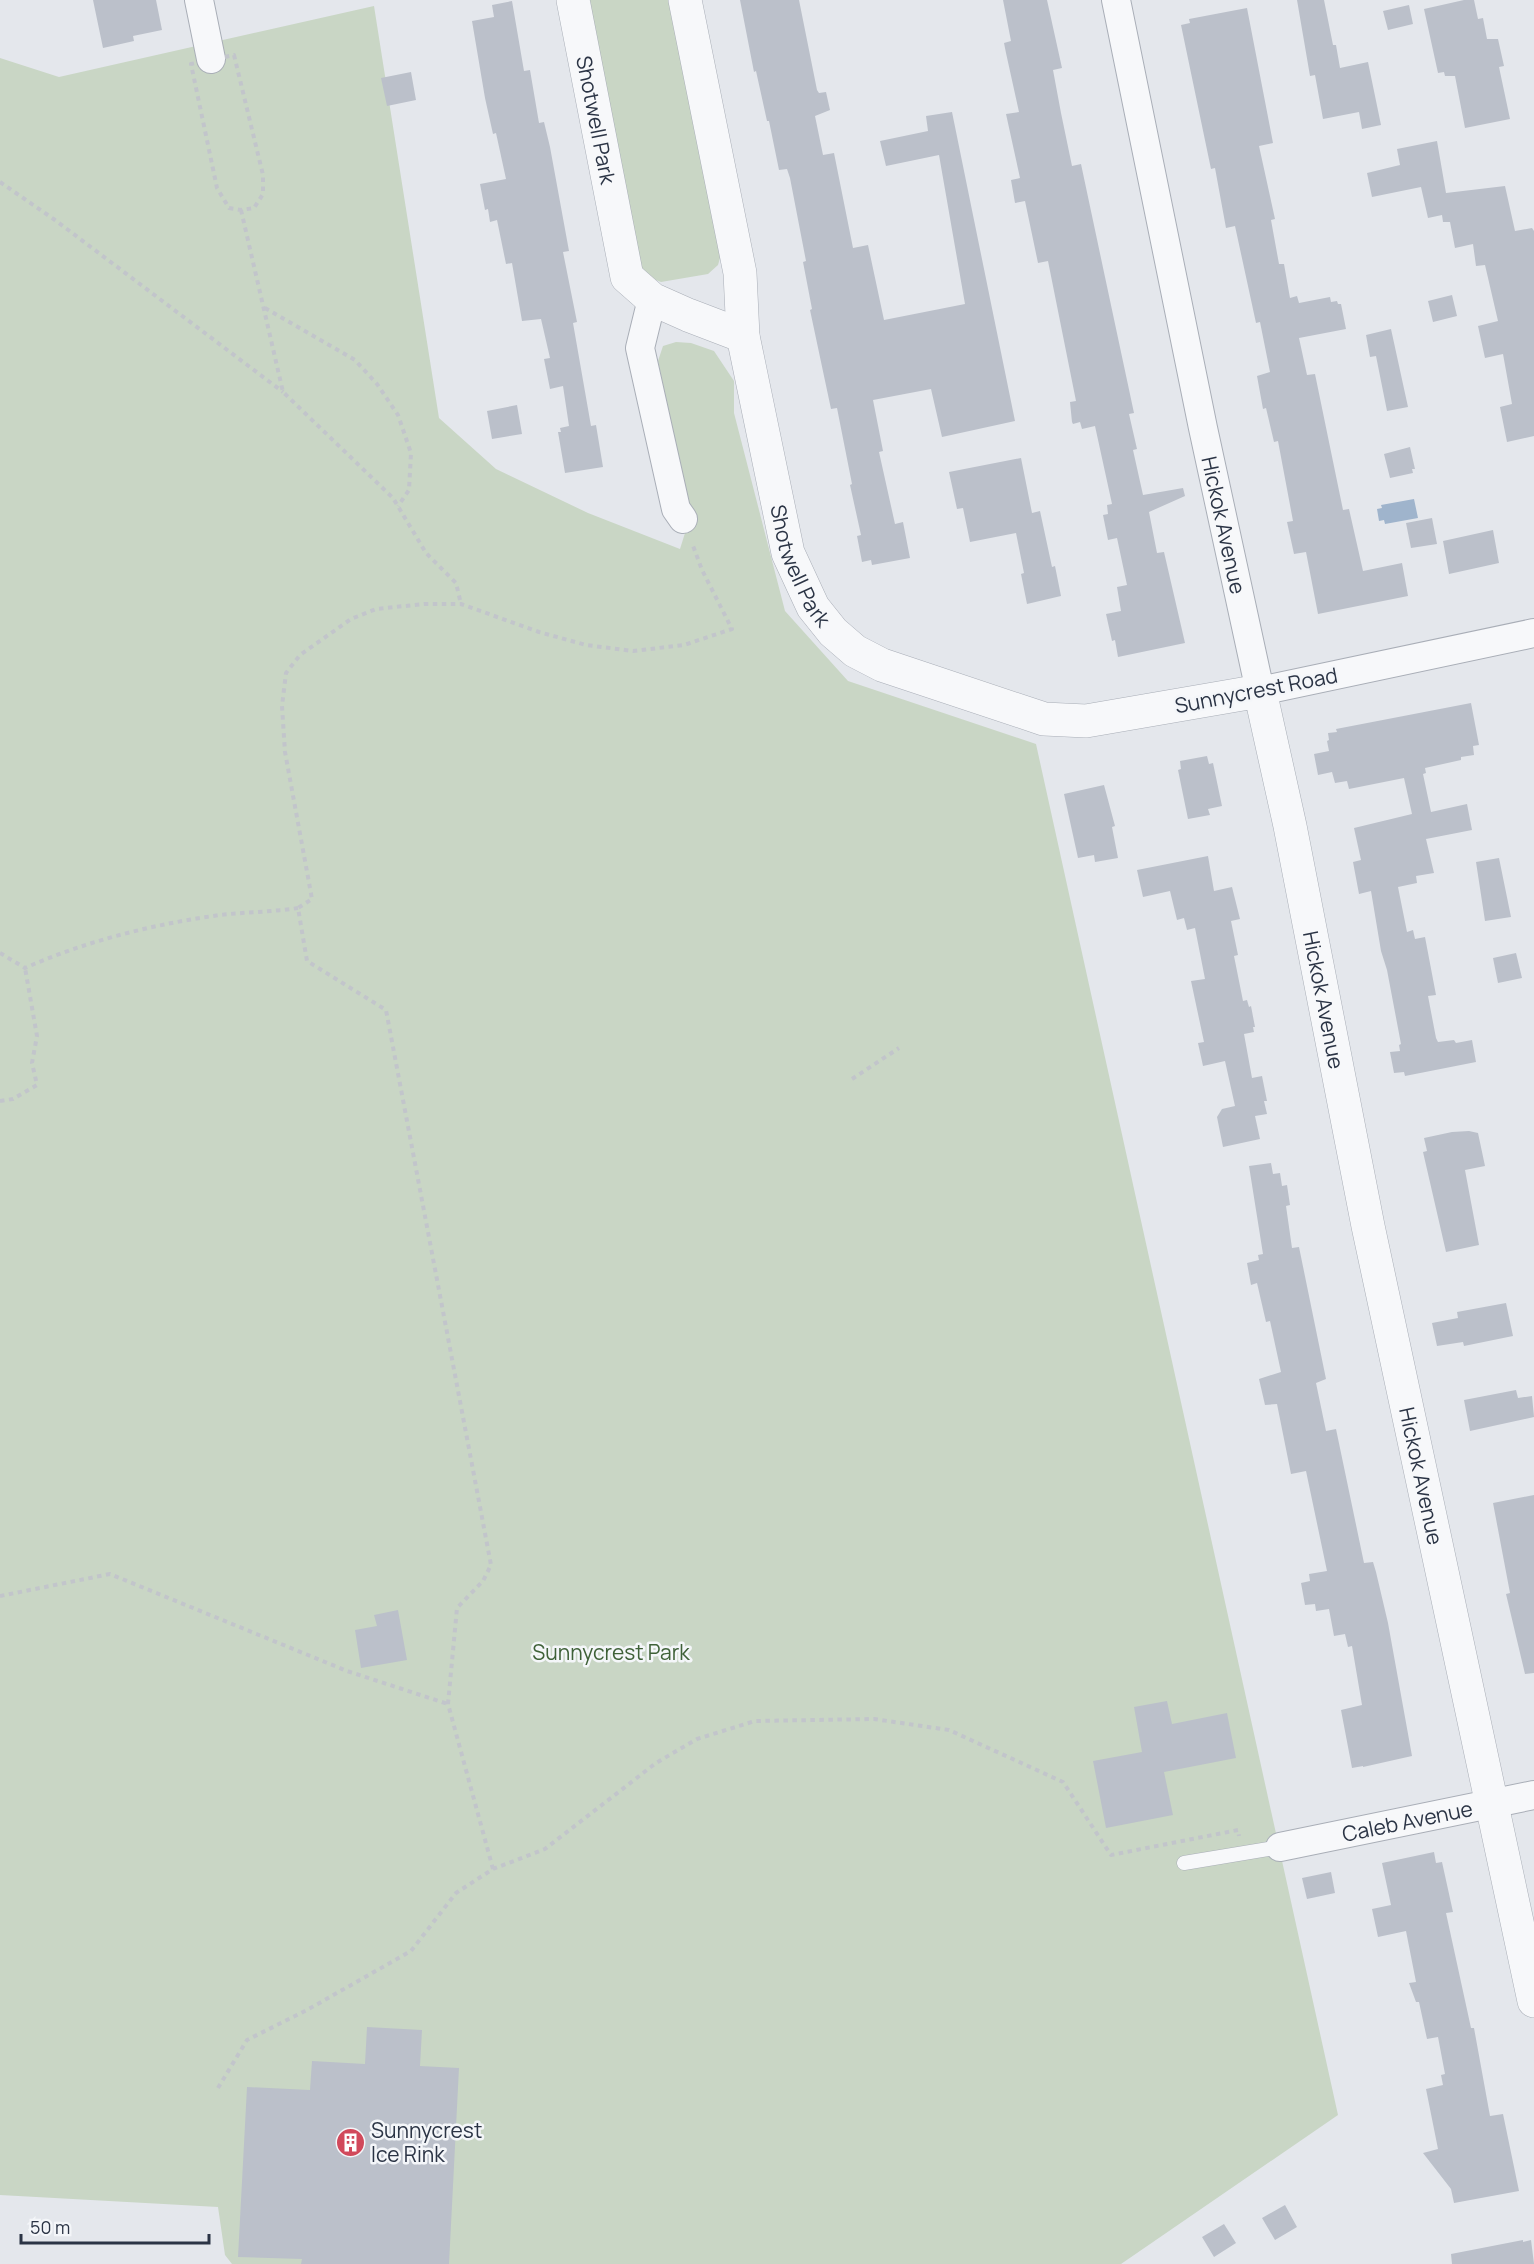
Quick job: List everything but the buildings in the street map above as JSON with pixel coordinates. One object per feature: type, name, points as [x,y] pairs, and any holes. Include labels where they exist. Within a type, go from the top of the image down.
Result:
[{"type":"street","points":[[199,0],[211,59]]},
{"type":"street","name":"Shotwell Park","points":[[573,0],[627,277],[652,299],[743,336]]},
{"type":"street","name":"Shotwell Park","points":[[685,0],[740,273],[743,336],[788,553],[813,607],[833,632],[855,651],[882,665],[979,699]]},
{"type":"street","name":"Hickok Avenue","points":[[1116,0],[1205,440],[1292,838],[1370,1237],[1534,2001]]},
{"type":"street","points":[[652,299],[640,348],[676,509],[683,519]]},
{"type":"street","name":"Sunnycrest Road","points":[[979,699],[1044,719],[1086,721],[1260,691],[1534,633]]},
{"type":"street","name":"Caleb Avenue","points":[[1280,1847],[1534,1795]]},
{"type":"lane","points":[[1184,1863],[1280,1847]]},
{"type":"path","points":[[234,55],[263,174],[263,194],[255,208],[242,210],[229,208],[217,188],[190,64],[211,59],[234,55]]},
{"type":"path","points":[[0,182],[55,220],[283,392],[393,498],[426,553],[456,583],[461,603]]},
{"type":"path","points":[[242,210],[283,392]]},
{"type":"path","points":[[264,308],[355,360],[377,384],[398,415],[411,453],[409,490],[398,507]]},
{"type":"path","points":[[25,968],[65,950],[145,929],[220,915],[298,908],[312,899],[285,752],[282,706],[285,673],[300,654],[351,619],[376,609],[461,603],[539,632],[586,645],[633,651],[684,645],[732,629],[702,570]]},
{"type":"path","points":[[298,908],[307,961],[386,1010],[491,1565],[483,1581],[457,1608],[448,1704],[493,1869]]},
{"type":"path","points":[[0,953],[25,968],[37,1036],[32,1063],[37,1086],[13,1099],[0,1101]]},
{"type":"path","points":[[852,1078],[899,1048]]},
{"type":"path","points":[[0,1596],[110,1574],[347,1671],[448,1704]]},
{"type":"path","points":[[218,2088],[247,2040],[307,2010],[411,1951],[456,1893],[493,1869],[545,1849],[656,1763],[697,1739],[755,1721],[874,1719],[949,1730],[1064,1782],[1111,1855],[1238,1830],[1242,1853]]},
{"type":"green space","points":[[584,0],[673,0],[722,251],[718,265],[708,274],[661,282],[648,277],[639,264]]},
{"type":"green space","name":"Sunnycrest Park","points":[[374,6],[439,418],[496,469],[588,513],[680,549],[690,517],[658,361],[663,346],[676,342],[691,343],[714,351],[734,381],[734,413],[785,611],[848,681],[1036,744],[1338,2115],[1121,2264],[232,2264],[225,2255],[218,2207],[0,2195],[0,58],[59,77]]},
{"type":"water","points":[[1414,499],[1418,518],[1385,524],[1384,520],[1379,521],[1377,509],[1382,508],[1381,505]]},
{"type":"place","name":"Sunnycrest Ice Rink","points":[[350,2142]]}]
